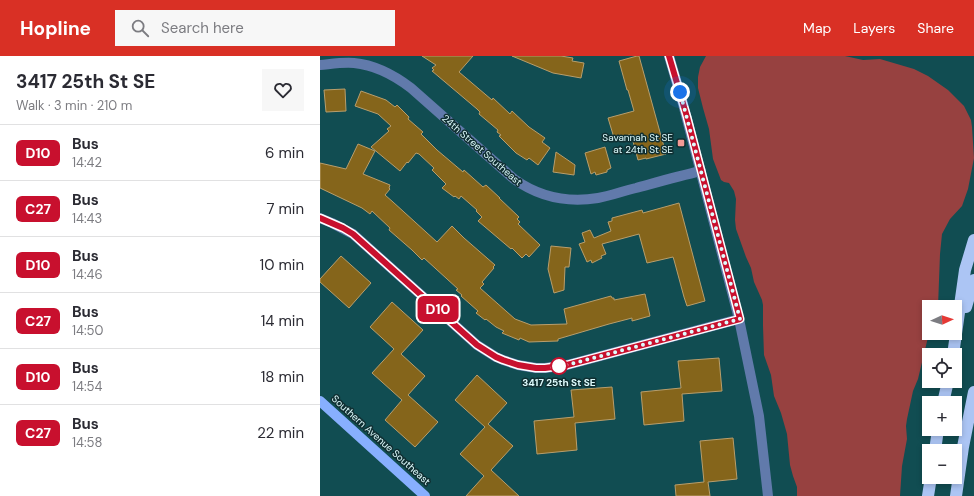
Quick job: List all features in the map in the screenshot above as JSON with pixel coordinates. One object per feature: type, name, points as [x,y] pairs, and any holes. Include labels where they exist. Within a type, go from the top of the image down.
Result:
[{"type":"highway","points":[[954,348],[965,270],[974,240]]},
{"type":"highway","points":[[955,348],[974,280]]},
{"type":"highway","points":[[956,496],[963,447],[974,392]]},
{"type":"highway","points":[[928,496],[930,484]]},
{"type":"main road","name":"Southern Avenue Southeast","points":[[320,401],[425,496]]},
{"type":"street","points":[[669,56],[740,319],[759,416],[768,496]]},
{"type":"street","name":"24th Street Southeast","points":[[320,65],[354,63],[377,68],[392,75],[411,88],[514,179],[531,190],[544,195],[572,200],[598,198],[701,171]]},
{"type":"street","points":[[320,218],[353,234],[477,345],[496,357],[511,363],[545,368],[567,365],[740,319]]},
{"type":"shaded area","points":[[706,56],[845,56],[863,60],[880,59],[914,69],[928,76],[948,90],[964,106],[971,120],[974,158],[968,189],[962,206],[950,219],[942,234],[938,300],[922,300],[922,340],[927,340],[925,348],[922,348],[922,362],[913,391],[907,419],[907,439],[902,466],[900,496],[797,496],[797,487],[790,465],[787,434],[774,396],[771,375],[764,355],[762,300],[754,282],[751,268],[736,229],[736,199],[734,191],[729,183],[721,180],[713,159],[709,129],[698,88],[700,67]]},
{"type":"building","points":[[422,56],[473,56],[459,72],[492,100],[493,98],[510,114],[512,111],[529,127],[545,138],[542,142],[550,148],[538,165],[529,158],[527,160],[516,153],[499,136],[501,135],[497,132],[498,130],[479,114],[480,112],[477,109],[432,71],[434,70],[432,68],[436,65]]},
{"type":"building","points":[[512,56],[561,56],[573,58],[572,61],[584,63],[581,78],[553,73]]},
{"type":"building","points":[[639,56],[666,154],[638,160],[631,134],[615,141],[608,118],[634,111],[619,61]]},
{"type":"building","points":[[345,89],[346,111],[326,112],[324,90]]},
{"type":"building","points":[[361,91],[386,100],[395,107],[397,105],[409,117],[408,119],[423,132],[421,134],[437,150],[463,172],[464,170],[483,187],[486,185],[500,198],[519,217],[517,219],[520,222],[518,224],[540,245],[529,257],[526,254],[522,258],[512,248],[511,249],[478,221],[482,217],[476,211],[477,210],[461,196],[459,199],[455,196],[454,197],[442,188],[446,184],[432,170],[434,168],[419,154],[416,153],[400,171],[371,147],[389,131],[387,129],[391,126],[378,114],[355,106]]},
{"type":"building","points":[[358,144],[375,151],[363,174],[390,185],[390,189],[385,195],[437,242],[452,226],[495,265],[482,282],[484,284],[480,288],[515,319],[531,325],[567,324],[564,309],[611,296],[614,300],[645,294],[650,316],[632,321],[632,318],[609,324],[558,339],[558,341],[529,342],[520,338],[519,340],[502,333],[504,331],[476,313],[478,311],[461,296],[462,295],[456,290],[458,289],[424,258],[422,260],[389,230],[390,228],[372,211],[370,214],[362,208],[320,188],[320,163],[346,169]]},
{"type":"building","points":[[605,147],[611,168],[607,170],[607,172],[596,175],[595,172],[591,174],[585,153]]},
{"type":"building","points":[[556,152],[575,165],[574,175],[553,172]]},
{"type":"building","points":[[679,203],[705,301],[687,306],[673,257],[647,263],[639,234],[602,244],[606,254],[601,256],[602,258],[592,263],[591,260],[587,262],[579,244],[585,242],[582,233],[590,230],[594,238],[611,231],[608,222],[612,221],[612,218],[642,210],[643,213]]},
{"type":"building","points":[[551,246],[571,248],[569,267],[565,267],[564,290],[554,293],[548,269]]},
{"type":"building","points":[[341,256],[371,283],[349,308],[320,282],[320,279]]},
{"type":"building","points":[[392,302],[423,330],[401,354],[425,376],[408,395],[438,422],[415,447],[385,420],[402,400],[372,373],[394,349],[370,327]]},
{"type":"building","points":[[719,358],[722,391],[682,394],[684,421],[644,425],[641,392],[681,388],[678,361]]},
{"type":"building","points":[[477,375],[507,403],[488,424],[513,446],[491,470],[519,496],[466,496],[484,476],[460,454],[485,427],[455,400]]},
{"type":"building","points":[[612,387],[615,419],[575,423],[577,450],[537,454],[534,421],[574,417],[571,390]]},
{"type":"building","points":[[733,438],[737,479],[708,482],[710,496],[676,496],[675,485],[704,482],[700,441]]},
{"type":"bus line","name":"D10","points":[[320,218],[353,234],[366,244],[477,345],[490,354],[511,363],[536,368],[567,365],[740,319],[687,117],[669,56]]},
{"type":"place","name":"Savannah St SE at 24th St SE","points":[[681,143]]},
{"type":"place","name":"3417 25th St SE","points":[[559,366]]},
{"type":"route","points":[[559,366],[552,367],[567,365],[740,319],[680,92]]}]
